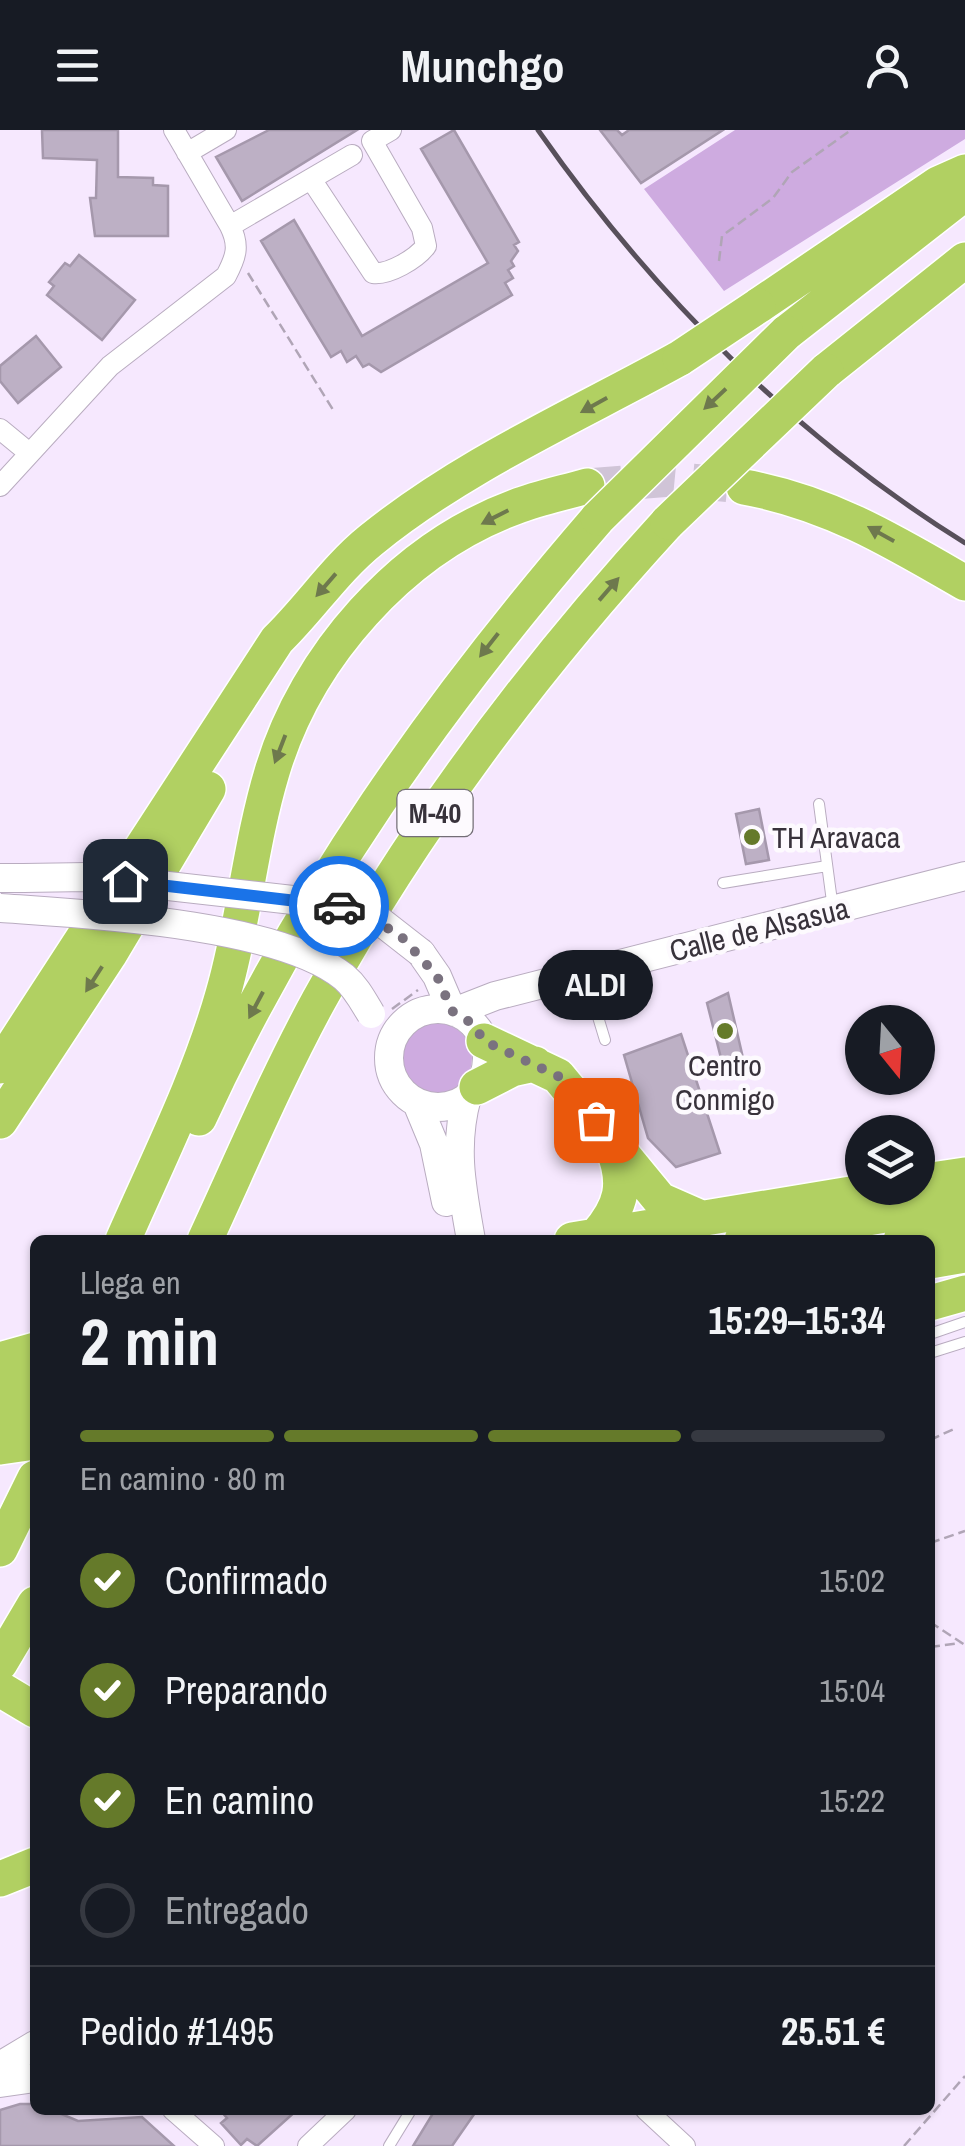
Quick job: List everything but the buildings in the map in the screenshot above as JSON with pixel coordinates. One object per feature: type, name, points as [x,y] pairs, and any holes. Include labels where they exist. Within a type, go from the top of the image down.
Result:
[{"type":"highway","points":[[0,1066],[277,640],[370,540],[416,507],[680,358],[938,184],[965,172]]},
{"type":"highway","name":"M-40","points":[[146,1235],[252,1012],[357,829],[434,716],[593,502],[687,425],[786,333],[965,193]]},
{"type":"highway","name":"M-40","points":[[211,1235],[252,1138],[319,1000],[478,747],[668,522],[826,370],[965,260]]},
{"type":"highway","points":[[744,486],[796,496],[841,512],[965,583]]},
{"type":"highway","points":[[125,1235],[223,994],[272,770],[294,715],[327,658],[366,609],[425,558],[513,508],[593,502]]},
{"type":"highway","points":[[0,1121],[173,853],[297,620]]},
{"type":"highway","points":[[482,1037],[535,1064],[570,1089],[660,1200],[701,1218]]},
{"type":"highway","points":[[472,1092],[512,1069],[535,1064]]},
{"type":"highway","points":[[588,1235],[618,1208],[623,1187],[610,1137]]},
{"type":"highway","points":[[935,1179],[965,1175]]},
{"type":"highway","points":[[602,1235],[845,1195]]},
{"type":"highway","points":[[771,1235],[965,1201]]},
{"type":"highway","points":[[931,1235],[965,1229]]},
{"type":"highway","points":[[935,1260],[965,1255]]},
{"type":"highway","points":[[935,1288],[965,1280]]},
{"type":"highway","points":[[935,1302],[965,1293]]},
{"type":"highway","points":[[19,1418],[0,1362],[30,1352]]},
{"type":"highway","points":[[0,1549],[30,1487]]},
{"type":"highway","points":[[0,1663],[30,1612]]},
{"type":"highway","points":[[0,1689],[30,1707]]},
{"type":"highway","points":[[0,1879],[30,1867]]},
{"type":"main road","name":"Calle de Alsasua","points":[[452,1011],[495,996],[965,876]]},
{"type":"main road","points":[[12,878],[88,878],[337,905],[380,921],[429,964],[452,1011],[482,1037]]},
{"type":"main road","points":[[0,908],[185,925],[267,944],[332,969],[346,979],[373,1018],[389,1051],[395,1082],[418,1103],[469,1235]]},
{"type":"main road","points":[[452,1235],[458,1131],[485,1070],[483,1013],[495,996]]},
{"type":"main road","points":[[389,1051],[399,1028],[412,1016],[428,1010],[452,1011]]},
{"type":"main road","points":[[418,1103],[443,1107],[472,1092]]},
{"type":"main road","points":[[0,2066],[30,2048]]},
{"type":"main road","points":[[0,2083],[30,2079]]},
{"type":"street","points":[[0,486],[110,366],[226,276],[236,255],[237,240],[174,130]]},
{"type":"street","points":[[187,152],[226,130]]},
{"type":"street","points":[[311,179],[373,273],[381,274],[420,254],[426,246],[422,228],[372,141],[391,130]]},
{"type":"street","points":[[230,226],[352,154]]},
{"type":"street","points":[[0,429],[28,452]]},
{"type":"street","points":[[179,2115],[214,2146]]},
{"type":"street","points":[[308,2146],[341,2115]]},
{"type":"street","points":[[651,2115],[685,2146]]},
{"type":"lane","points":[[820,804],[833,910]]},
{"type":"lane","points":[[723,884],[827,866]]},
{"type":"lane","points":[[585,973],[604,1040]]},
{"type":"lane","points":[[935,1332],[965,1322]]},
{"type":"lane","points":[[935,1351],[965,1342]]},
{"type":"lane","points":[[387,2145],[408,2115]]},
{"type":"path","points":[[719,261],[722,236],[773,198],[792,172],[850,130]]},
{"type":"path","points":[[236,255],[335,412]]},
{"type":"path","points":[[373,1018],[429,964]]},
{"type":"path","points":[[935,1438],[956,1428]]},
{"type":"path","points":[[935,1541],[965,1531]]},
{"type":"path","points":[[935,1625],[963,1644]]},
{"type":"path","points":[[935,1646],[963,1644]]},
{"type":"path","points":[[935,2110],[965,2076]]},
{"type":"path","points":[[904,2146],[931,2115]]},
{"type":"shaded area","points":[[735,130],[965,130],[965,139],[724,291],[644,189]]},
{"type":"shaded area","points":[[437,1023],[462,1033],[472,1058],[462,1083],[437,1093],[412,1083],[402,1058],[412,1033]]},
{"type":"tunnel","points":[[587,486],[671,479],[733,485]]},
{"type":"railway","points":[[538,130],[629,248],[731,358],[843,457],[965,543]]},
{"type":"way so far","points":[[339,906],[380,921],[398,933],[421,953],[437,976],[452,1011],[473,1024],[484,1041],[558,1076],[596,1120]]},
{"type":"place","name":"TH Aravaca","points":[[752,837]]},
{"type":"place","name":"Centro Conmigo","points":[[725,1031]]},
{"type":"place","name":"ALDI","points":[[596,1120]]},
{"type":"route","points":[[125,881],[300,898],[339,906]]}]
